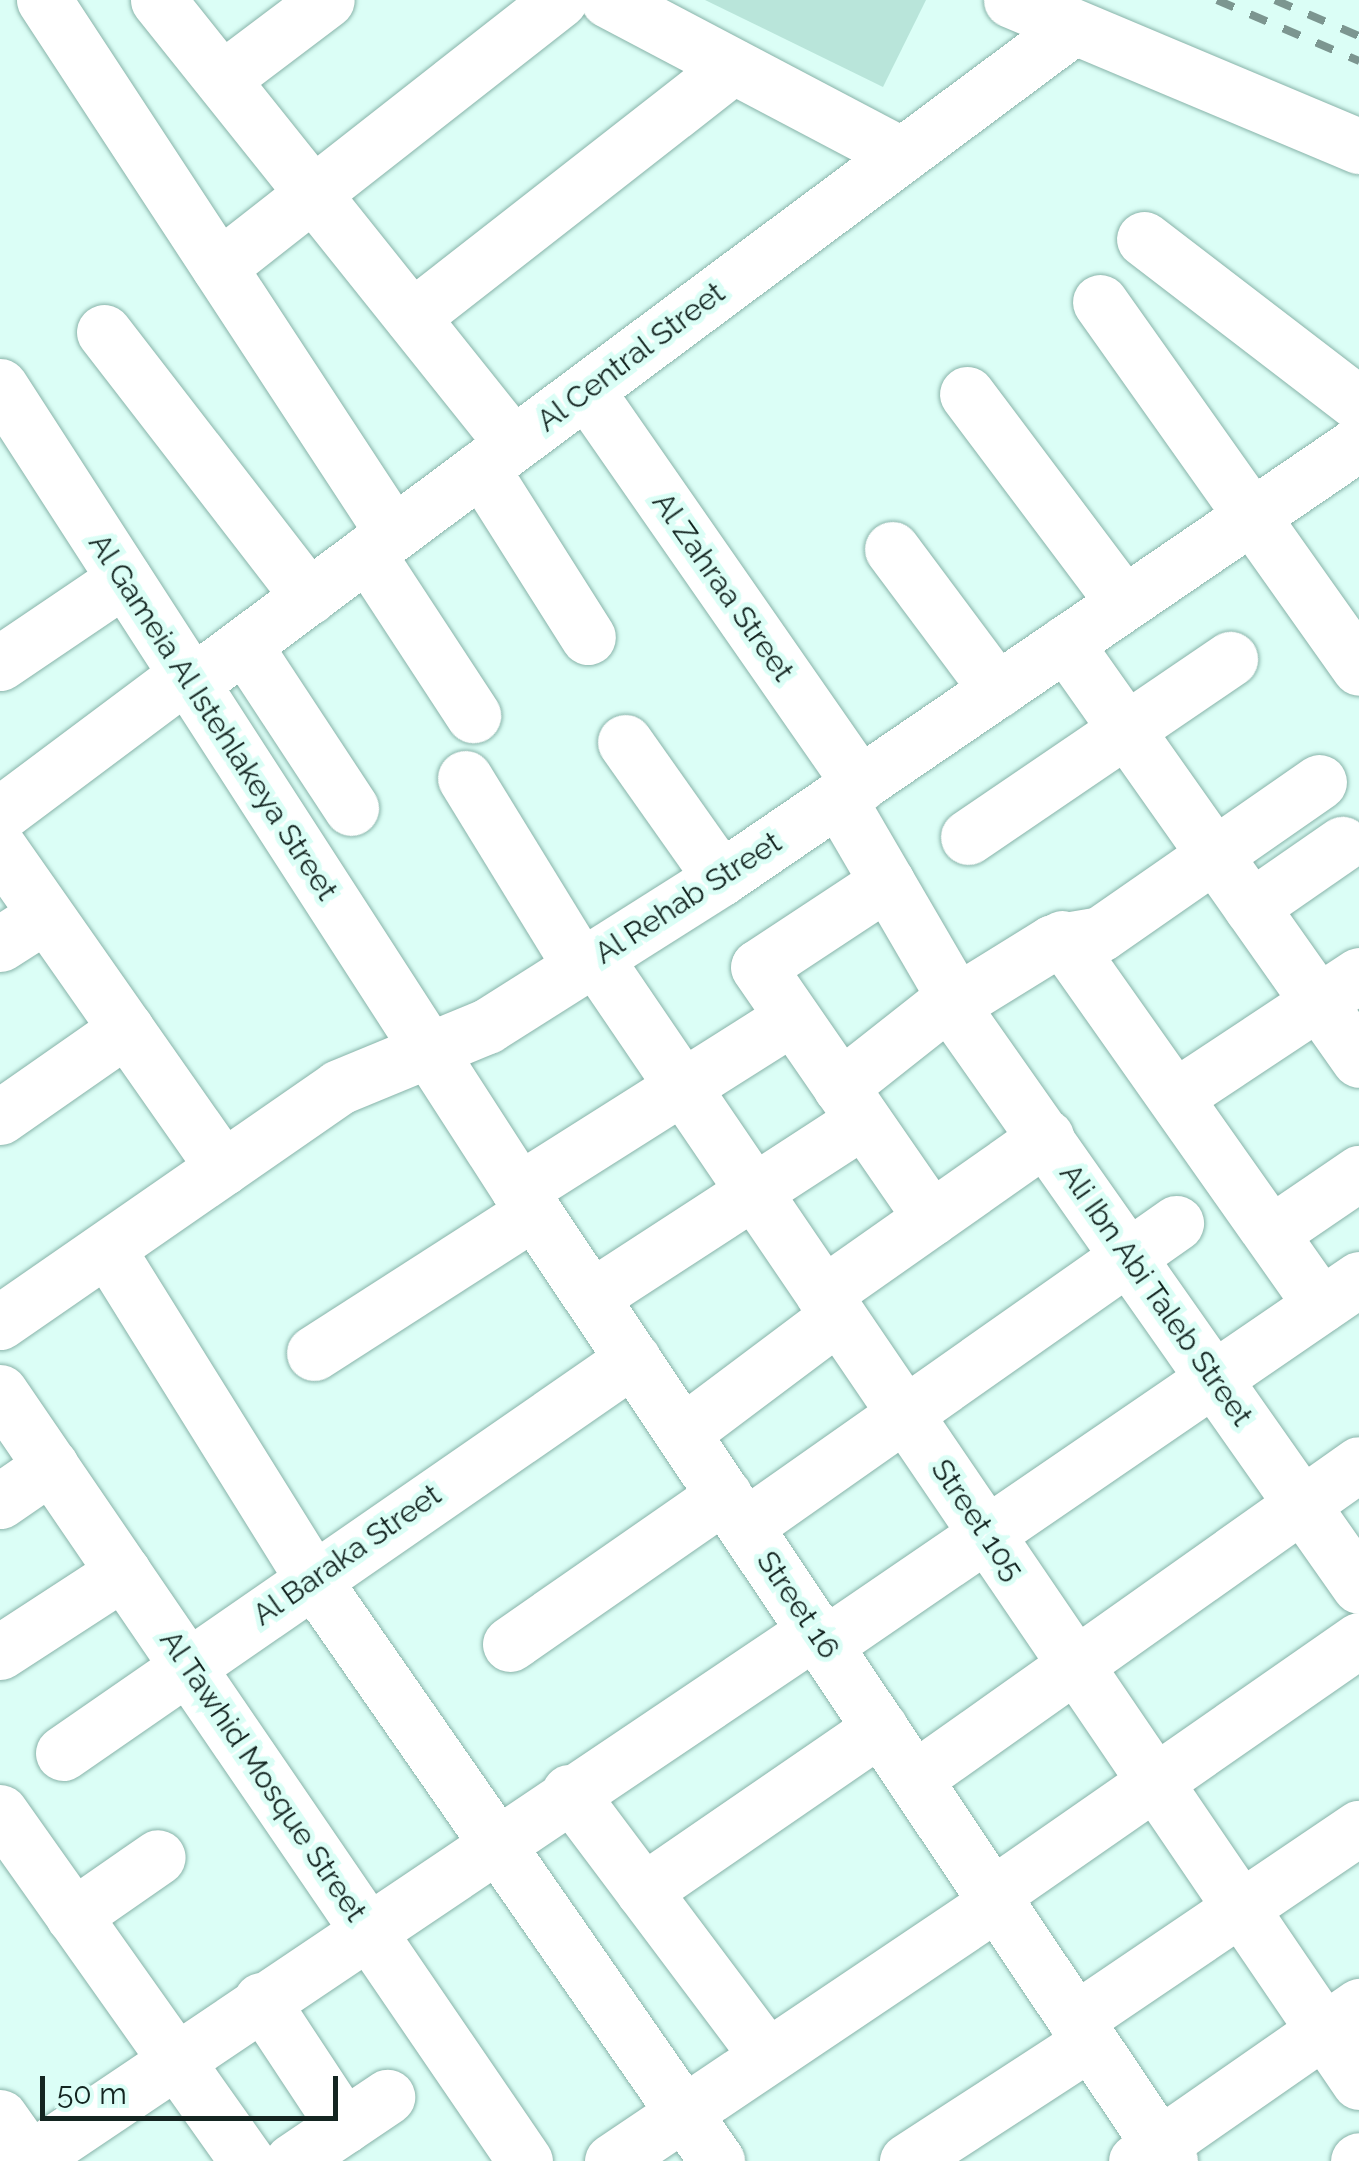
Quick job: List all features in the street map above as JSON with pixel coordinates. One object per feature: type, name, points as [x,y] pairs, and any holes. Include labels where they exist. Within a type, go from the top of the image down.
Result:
[{"type":"street","points":[[158,0],[412,317],[497,456],[588,638]]},
{"type":"street","points":[[222,79],[327,0]]},
{"type":"street","points":[[219,267],[560,0]]},
{"type":"street","points":[[608,0],[902,154]]},
{"type":"street","points":[[1011,0],[1071,29],[1359,146]]},
{"type":"street","points":[[57,5],[219,267],[380,544],[473,715]]},
{"type":"street","name":"Al Central Street","points":[[0,814],[188,680],[244,645],[1071,29]]},
{"type":"street","points":[[412,317],[733,66]]},
{"type":"street","points":[[1144,239],[1359,404]]},
{"type":"street","points":[[1100,302],[1359,668]]},
{"type":"street","points":[[104,332],[308,596]]},
{"type":"street","name":"Al Gameia Al Istehlakeya Street","points":[[0,386],[426,1048]]},
{"type":"street","name":"Al Zahraa Street","points":[[586,390],[849,791],[887,882]]},
{"type":"street","points":[[967,394],[1124,603]]},
{"type":"street","name":"Al Rehab Street","points":[[0,1322],[339,1087],[487,1026],[722,878],[1359,443]]},
{"type":"street","points":[[892,549],[997,690]]},
{"type":"street","points":[[0,663],[124,580]]},
{"type":"street","points":[[1066,643],[1252,907],[1339,989],[1359,1060]]},
{"type":"street","points":[[244,645],[352,808]]},
{"type":"street","points":[[968,837],[1230,659]]},
{"type":"street","points":[[625,742],[722,878]]},
{"type":"street","name":"Street 105","points":[[464,778],[588,962],[682,1087],[1240,1908],[1342,2018],[1359,2082]]},
{"type":"street","points":[[591,1297],[754,1192],[951,1006],[1062,938],[1100,934],[1320,782]]},
{"type":"street","points":[[1252,907],[1342,844]]},
{"type":"street","points":[[0,849],[22,930],[126,1029],[223,1168]]},
{"type":"street","points":[[887,882],[761,960],[760,976],[931,1218]]},
{"type":"street","name":"Ali Ibn Abi Taleb Street","points":[[887,882],[953,988],[951,1006],[1359,1586]]},
{"type":"street","points":[[20,2146],[175,2059],[568,1792],[987,1534],[1340,1292],[1271,1233],[1062,938]]},
{"type":"street","points":[[1176,1096],[1339,989]]},
{"type":"street","points":[[314,1352],[682,1087],[790,1018]]},
{"type":"street","points":[[0,1117],[126,1029]]},
{"type":"street","name":"Street 16","points":[[426,1048],[1083,2030],[1155,2156]]},
{"type":"street","points":[[682,1433],[931,1218],[1046,1137]]},
{"type":"street","points":[[1271,1233],[1359,1173]]},
{"type":"street","points":[[510,1644],[904,1414],[1176,1224]]},
{"type":"street","points":[[108,1250],[312,1578],[716,2161]]},
{"type":"street","name":"Al Baraka Street","points":[[63,1754],[312,1578],[633,1360]]},
{"type":"street","name":"Al Tawhid Mosque Street","points":[[0,1392],[525,2161]]},
{"type":"street","points":[[914,1779],[1359,1464]]},
{"type":"street","points":[[0,1501],[51,1466]]},
{"type":"street","points":[[0,1652],[123,1572]]},
{"type":"street","points":[[612,2161],[1359,1640]]},
{"type":"street","points":[[643,1891],[880,1728]]},
{"type":"street","points":[[568,1792],[767,2056]]},
{"type":"street","points":[[0,1812],[247,2161]]},
{"type":"street","points":[[907,2161],[1240,1908],[1359,1828]]},
{"type":"street","points":[[74,1916],[158,1857]]},
{"type":"street","points":[[261,2000],[366,2111],[292,2161]]},
{"type":"street","points":[[1155,2156],[1342,2018]]},
{"type":"building","points":[[705,0],[926,0],[883,87]]},
{"type":"railway","points":[[1217,0],[1359,61]]},
{"type":"railway","points":[[1275,0],[1359,36]]}]
